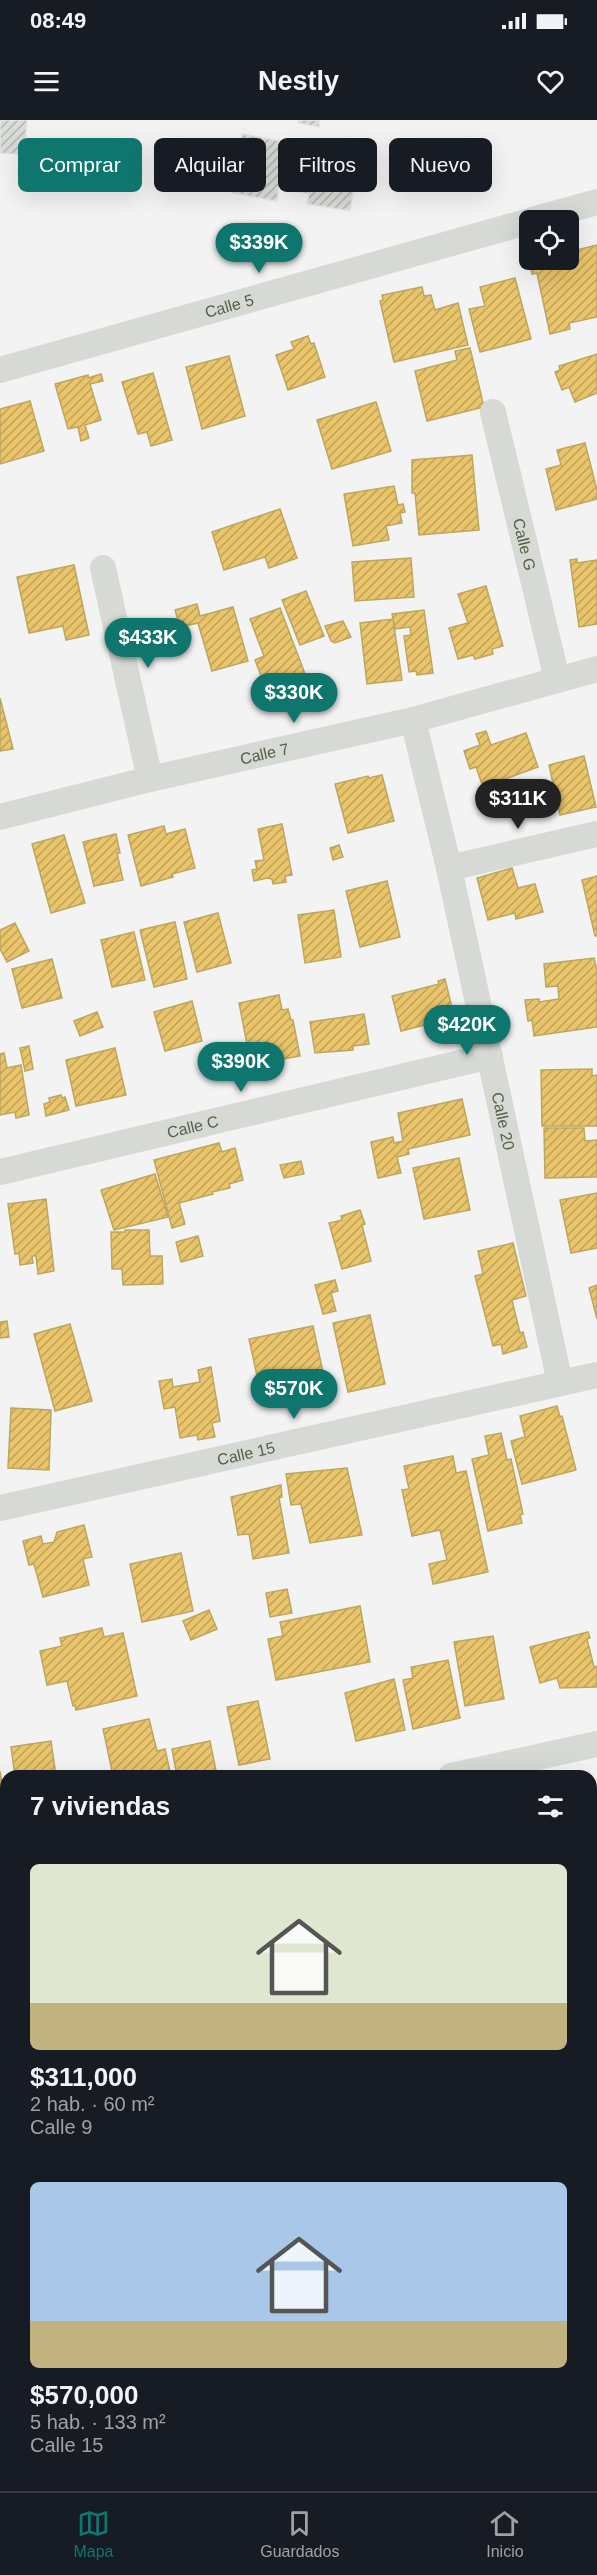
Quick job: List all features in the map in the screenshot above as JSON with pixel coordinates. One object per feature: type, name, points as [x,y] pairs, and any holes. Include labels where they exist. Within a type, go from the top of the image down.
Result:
[{"type":"street","name":"Calle 5","points":[[569,210],[597,202]]},
{"type":"street","name":"Calle 5","points":[[0,370],[519,224]]},
{"type":"street","name":"Calle G","points":[[493,412],[557,679]]},
{"type":"street","points":[[103,568],[150,779]]},
{"type":"street","name":"Calle 7","points":[[0,817],[150,779],[412,720],[597,669]]},
{"type":"street","name":"Calle 20","points":[[412,720],[449,868],[560,1383]]},
{"type":"street","points":[[449,868],[597,834]]},
{"type":"street","name":"Calle C","points":[[0,1172],[490,1056]]},
{"type":"street","name":"Calle 15","points":[[0,1508],[597,1375]]},
{"type":"street","points":[[479,1770],[597,1744]]},
{"type":"building: Viviendas","points":[[597,245],[597,317],[569,323],[570,329],[550,334],[537,273],[532,274],[531,270],[579,270],[579,249]]},
{"type":"building: Viviendas","points":[[515,278],[531,339],[480,352],[469,309],[485,306],[480,287]]},
{"type":"building: Viviendas","points":[[422,287],[424,296],[431,295],[435,310],[458,303],[468,345],[394,362],[380,301],[383,300],[382,295]]},
{"type":"building: Viviendas","points":[[308,336],[311,344],[314,343],[325,377],[288,390],[276,355],[294,349],[291,342]]},
{"type":"building: Viviendas","points":[[470,348],[484,407],[427,421],[415,371],[457,360],[455,351]]},
{"type":"building: Viviendas","points":[[597,354],[597,393],[575,402],[569,387],[562,390],[555,372],[560,370],[559,366]]},
{"type":"building: Viviendas","points":[[229,356],[245,416],[202,429],[186,367]]},
{"type":"building: Viviendas","points":[[153,373],[172,440],[151,446],[147,432],[138,434],[122,382]]},
{"type":"building: Viviendas","points":[[101,374],[103,381],[90,384],[101,420],[85,425],[89,438],[81,441],[78,427],[68,429],[55,384]]},
{"type":"building: Viviendas","points":[[30,401],[44,451],[0,464],[0,409]]},
{"type":"building: Viviendas","points":[[376,402],[391,451],[332,469],[317,420]]},
{"type":"building: Viviendas","points":[[585,443],[597,490],[597,499],[556,510],[546,469],[561,465],[557,450]]},
{"type":"building: Viviendas","points":[[472,455],[479,530],[419,535],[415,493],[412,493],[412,460]]},
{"type":"building: Viviendas","points":[[394,486],[398,505],[403,504],[405,512],[400,513],[402,523],[386,526],[389,540],[353,546],[344,494]]},
{"type":"building: Viviendas","points":[[280,509],[297,558],[269,568],[265,557],[224,570],[212,532]]},
{"type":"building: Viviendas","points":[[411,558],[414,597],[355,601],[352,562]]},
{"type":"building: Viviendas","points":[[577,559],[577,563],[597,560],[597,624],[579,627],[570,560]]},
{"type":"building: Viviendas","points":[[74,565],[89,635],[66,640],[63,626],[29,633],[17,577]]},
{"type":"building: Viviendas","points":[[486,586],[503,646],[492,649],[493,654],[475,659],[473,655],[458,659],[449,628],[468,623],[458,594]]},
{"type":"building: Viviendas","points":[[306,591],[324,636],[300,645],[282,600]]},
{"type":"building: Viviendas","points":[[197,604],[200,616],[233,607],[248,661],[212,671],[198,623],[180,627],[175,610]]},
{"type":"building: Viviendas","points":[[280,608],[312,692],[273,708],[255,660],[264,656],[250,619]]},
{"type":"building: Viviendas","points":[[424,610],[433,673],[417,675],[416,671],[409,672],[404,636],[411,635],[410,627],[395,629],[392,614]]},
{"type":"building: Viviendas","points":[[393,619],[402,680],[367,684],[360,623]]},
{"type":"building: Viviendas","points":[[343,621],[351,637],[335,643],[331,641],[325,626]]},
{"type":"building: Viviendas","points":[[0,698],[13,749],[0,751]]},
{"type":"building: Viviendas","points":[[486,731],[491,745],[526,733],[538,767],[483,787],[476,767],[470,769],[464,751],[480,745],[476,734]]},
{"type":"building: Viviendas","points":[[584,756],[596,807],[560,815],[549,765]]},
{"type":"building: Viviendas","points":[[382,775],[394,821],[348,833],[335,784]]},
{"type":"building: Viviendas","points":[[282,824],[292,875],[285,876],[286,882],[273,884],[272,879],[267,878],[254,881],[252,870],[257,869],[255,861],[264,860],[258,829]]},
{"type":"building: Viviendas","points":[[164,826],[166,834],[185,829],[195,868],[141,886],[128,835]]},
{"type":"building: Viviendas","points":[[116,834],[120,853],[117,853],[123,880],[94,886],[83,842]]},
{"type":"building: Viviendas","points":[[64,835],[85,903],[51,913],[32,844]]},
{"type":"building: Viviendas","points":[[339,845],[343,857],[333,860],[330,848]]},
{"type":"building: Viviendas","points":[[512,868],[518,888],[535,884],[543,912],[516,919],[515,913],[488,920],[477,878]]},
{"type":"building: Viviendas","points":[[597,876],[597,936],[595,936],[582,880]]},
{"type":"building: Viviendas","points":[[387,881],[400,937],[360,947],[346,891]]},
{"type":"building: Viviendas","points":[[334,910],[341,957],[305,963],[298,915]]},
{"type":"building: Viviendas","points":[[218,913],[231,963],[197,972],[184,922]]},
{"type":"building: Viviendas","points":[[175,922],[187,979],[154,987],[140,930]]},
{"type":"building: Viviendas","points":[[15,923],[29,951],[7,962],[0,949],[0,930]]},
{"type":"building: Viviendas","points":[[134,932],[145,980],[112,987],[101,940]]},
{"type":"building: Viviendas","points":[[594,958],[597,970],[597,1027],[534,1036],[532,1020],[528,1021],[525,1000],[539,999],[539,1002],[559,999],[558,986],[546,987],[544,964]]},
{"type":"building: Viviendas","points":[[52,959],[62,998],[22,1008],[12,969]]},
{"type":"building: Viviendas","points":[[445,979],[455,1020],[449,1021],[448,1019],[401,1031],[392,996],[439,984],[438,981]]},
{"type":"building: Viviendas","points":[[279,995],[282,1010],[288,1009],[291,1020],[293,1020],[300,1056],[251,1065],[239,1003]]},
{"type":"building: Viviendas","points":[[192,1001],[202,1041],[165,1051],[154,1012]]},
{"type":"building: Viviendas","points":[[97,1012],[103,1027],[80,1036],[74,1021]]},
{"type":"building: Viviendas","points":[[364,1014],[369,1044],[353,1046],[353,1050],[315,1053],[310,1022]]},
{"type":"building: Viviendas","points":[[29,1046],[33,1069],[25,1071],[20,1048]]},
{"type":"building: Viviendas","points":[[115,1048],[126,1095],[76,1106],[66,1060]]},
{"type":"building: Viviendas","points":[[4,1053],[7,1068],[21,1065],[29,1115],[16,1118],[15,1112],[0,1115],[0,1054]]},
{"type":"building: Viviendas","points":[[592,1069],[592,1076],[597,1075],[597,1126],[542,1126],[541,1070]]},
{"type":"building: Viviendas","points":[[61,1095],[62,1098],[65,1097],[69,1110],[46,1116],[44,1104],[50,1102],[49,1098]]},
{"type":"building: Viviendas","points":[[462,1099],[470,1135],[408,1149],[409,1154],[397,1157],[401,1173],[378,1178],[371,1142],[393,1137],[394,1143],[403,1141],[398,1113]]},
{"type":"building: Viviendas","points":[[544,1128],[584,1128],[585,1141],[597,1140],[597,1177],[545,1178]]},
{"type":"building: Viviendas","points":[[219,1143],[222,1152],[235,1148],[243,1180],[229,1184],[230,1188],[179,1203],[185,1224],[172,1228],[154,1160]]},
{"type":"building: Viviendas","points":[[459,1158],[470,1210],[424,1219],[413,1168]]},
{"type":"building: Viviendas","points":[[301,1161],[304,1174],[284,1178],[280,1165]]},
{"type":"building: Viviendas","points":[[155,1174],[168,1217],[114,1230],[101,1190]]},
{"type":"building: Viviendas","points":[[597,1193],[597,1248],[571,1253],[560,1200]]},
{"type":"building: Viviendas","points":[[46,1199],[54,1271],[38,1274],[36,1256],[32,1256],[33,1263],[20,1265],[19,1253],[15,1254],[8,1204]]},
{"type":"building: Viviendas","points":[[360,1210],[365,1224],[362,1225],[371,1261],[342,1269],[329,1223],[342,1220],[341,1216]]},
{"type":"building: Viviendas","points":[[125,1230],[149,1230],[150,1256],[162,1256],[163,1284],[123,1285],[122,1269],[112,1269],[111,1232],[125,1232]]},
{"type":"building: Viviendas","points":[[198,1236],[203,1256],[181,1262],[176,1242]]},
{"type":"building: Viviendas","points":[[513,1243],[526,1296],[512,1300],[520,1333],[523,1332],[527,1347],[503,1354],[501,1344],[493,1346],[475,1276],[483,1274],[478,1251]]},
{"type":"building: Viviendas","points":[[335,1280],[338,1291],[331,1293],[336,1311],[323,1314],[315,1285]]},
{"type":"building: Viviendas","points":[[597,1285],[597,1319],[589,1288]]},
{"type":"building: Viviendas","points":[[370,1315],[385,1384],[348,1392],[333,1323]]},
{"type":"building: Viviendas","points":[[7,1321],[9,1337],[0,1338],[0,1322]]},
{"type":"building: Viviendas","points":[[70,1324],[92,1401],[55,1411],[34,1334]]},
{"type":"building: Viviendas","points":[[313,1326],[326,1386],[262,1399],[249,1339]]},
{"type":"building: Viviendas","points":[[211,1367],[220,1421],[212,1423],[215,1437],[198,1440],[197,1435],[180,1438],[175,1407],[164,1409],[159,1381],[172,1379],[173,1387],[200,1382],[198,1370]]},
{"type":"building: Viviendas","points":[[557,1406],[560,1417],[562,1416],[576,1470],[522,1484],[511,1441],[525,1437],[520,1416]]},
{"type":"building: Viviendas","points":[[11,1408],[51,1410],[49,1470],[8,1468]]},
{"type":"building: Viviendas","points":[[501,1433],[507,1460],[511,1459],[523,1514],[520,1515],[522,1523],[488,1531],[472,1459],[489,1455],[485,1436]]},
{"type":"building: Viviendas","points":[[453,1456],[456,1473],[466,1471],[488,1572],[433,1584],[429,1564],[447,1560],[440,1530],[412,1536],[402,1490],[409,1489],[404,1466]]},
{"type":"building: Viviendas","points":[[347,1468],[362,1535],[310,1543],[301,1504],[291,1505],[286,1474]]},
{"type":"building: Viviendas","points":[[281,1485],[282,1497],[279,1498],[289,1553],[253,1559],[249,1534],[238,1535],[231,1497]]},
{"type":"building: Viviendas","points":[[84,1525],[92,1557],[83,1559],[89,1585],[43,1597],[34,1564],[29,1565],[23,1541],[41,1536],[43,1544],[54,1542],[57,1532]]},
{"type":"building: Viviendas","points":[[181,1553],[193,1611],[142,1622],[130,1564]]},
{"type":"building: Viviendas","points":[[287,1589],[292,1613],[270,1617],[266,1593]]},
{"type":"building: Viviendas","points":[[360,1606],[370,1662],[276,1680],[268,1639],[283,1636],[280,1622]]},
{"type":"building: Viviendas","points":[[209,1610],[217,1629],[191,1640],[183,1621]]},
{"type":"building: Viviendas","points":[[102,1628],[104,1637],[123,1633],[137,1696],[76,1710],[67,1681],[47,1685],[40,1651],[62,1646],[60,1638]]},
{"type":"building: Viviendas","points":[[588,1632],[590,1638],[587,1639],[594,1667],[597,1666],[597,1687],[560,1688],[557,1678],[540,1683],[530,1647]]},
{"type":"building: Viviendas","points":[[493,1636],[504,1699],[465,1706],[454,1642]]},
{"type":"building: Viviendas","points":[[448,1660],[460,1718],[413,1729],[403,1680],[413,1678],[411,1667]]},
{"type":"building: Viviendas","points":[[394,1679],[405,1730],[356,1741],[345,1693]]},
{"type":"building: Viviendas","points":[[258,1701],[270,1759],[239,1765],[227,1707]]},
{"type":"building: Viviendas","points":[[149,1719],[157,1751],[165,1749],[170,1770],[112,1770],[103,1729]]},
{"type":"building: Viviendas","points":[[51,1741],[55,1770],[14,1770],[11,1747]]},
{"type":"building: Viviendas","points":[[210,1741],[216,1770],[176,1770],[172,1749]]},
{"type":"building: Otros","points":[[0,120],[27,120],[25,138],[18,138],[18,154],[0,153]]},
{"type":"building: Otros","points":[[298,120],[320,120],[319,127],[298,123]]},
{"type":"building: Otros","points":[[242,134],[264,138],[241,138]]},
{"type":"building: Otros","points":[[266,138],[278,141],[277,201],[232,193],[266,192]]},
{"type":"building: Otros","points":[[299,192],[353,192],[350,211],[307,204],[309,194]]}]
